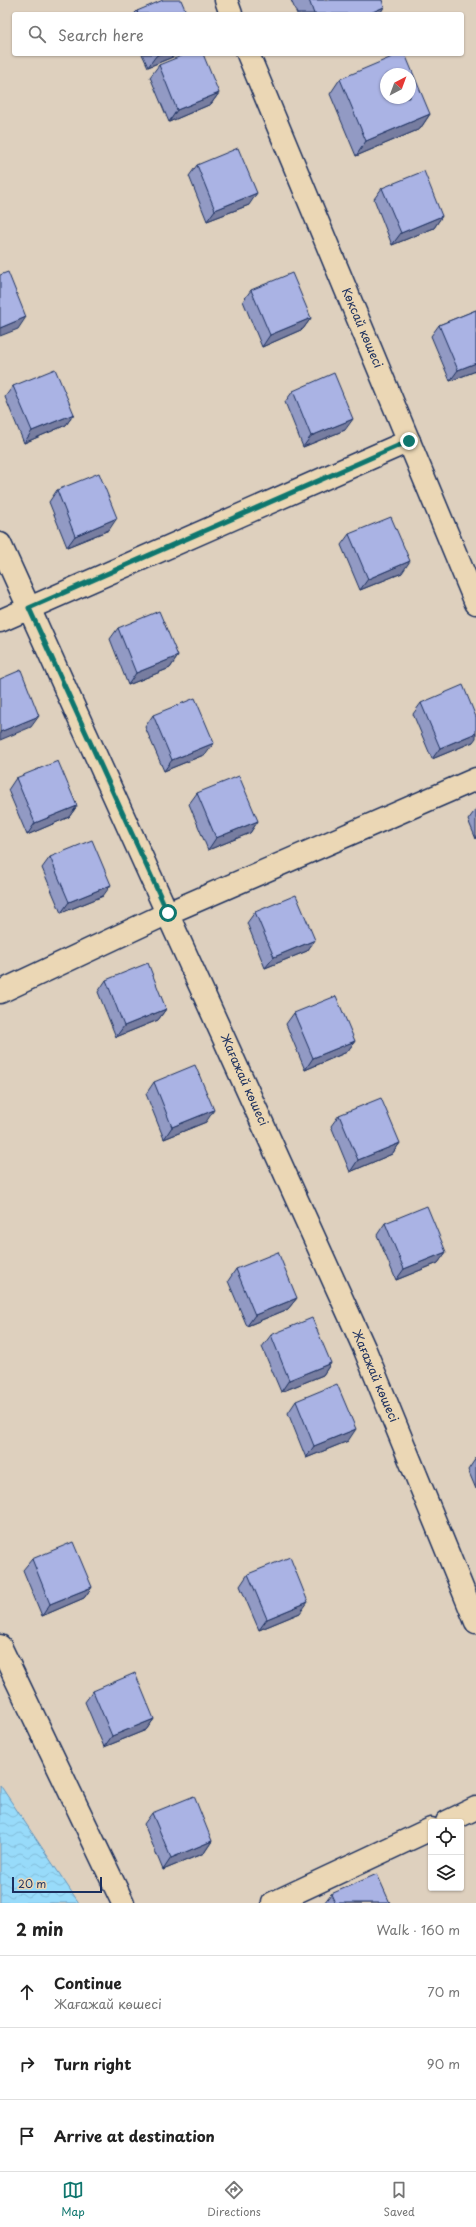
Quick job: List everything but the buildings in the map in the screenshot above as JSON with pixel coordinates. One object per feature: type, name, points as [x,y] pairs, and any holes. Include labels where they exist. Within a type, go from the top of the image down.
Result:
[{"type":"street","points":[[226,0],[231,12]]},
{"type":"street","name":"Көксай көшесі","points":[[249,56],[476,603]]},
{"type":"street","points":[[0,621],[409,441]]},
{"type":"street","name":"Жағажай көшесі","points":[[0,544],[365,1350],[476,1622]]},
{"type":"street","points":[[0,992],[168,913],[476,779]]},
{"type":"street","points":[[0,1646],[123,1903]]},
{"type":"street","points":[[453,1819],[476,1808]]},
{"type":"street","points":[[273,1903],[428,1831]]},
{"type":"water","points":[[0,1785],[79,1903],[0,1903]]},
{"type":"route","points":[[168,913],[29,608],[409,441]]}]
